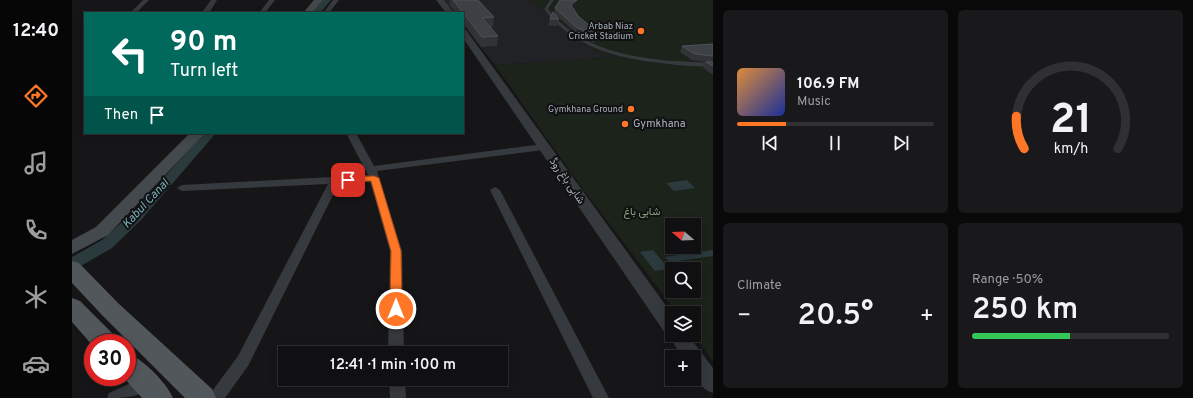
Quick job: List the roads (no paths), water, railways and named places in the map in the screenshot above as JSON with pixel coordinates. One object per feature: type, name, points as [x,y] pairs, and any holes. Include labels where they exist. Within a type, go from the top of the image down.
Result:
[{"type":"main road","points":[[308,12],[319,0]]},
{"type":"main road","points":[[72,248],[102,231],[197,134]]},
{"type":"main road","points":[[74,272],[110,309],[203,398]]},
{"type":"main road","points":[[72,307],[98,334]]},
{"type":"main road","points":[[136,373],[153,390]]},
{"type":"street","points":[[135,12],[146,0]]},
{"type":"street","points":[[207,12],[214,0]]},
{"type":"street","points":[[263,12],[272,0]]},
{"type":"street","points":[[327,12],[336,0]]},
{"type":"street","points":[[440,0],[449,12]]},
{"type":"street","name":"شاہی باغ روڈ","points":[[464,33],[665,318]]},
{"type":"street","points":[[352,134],[372,174],[396,251],[396,346]]},
{"type":"street","points":[[182,188],[334,180],[543,146]]},
{"type":"street","points":[[215,398],[243,361],[334,180]]},
{"type":"street","points":[[495,190],[601,398]]},
{"type":"street","points":[[701,368],[713,384]]},
{"type":"street","points":[[397,386],[398,398]]},
{"type":"street","points":[[115,398],[153,390]]},
{"type":"lane","points":[[552,0],[546,9],[549,13],[584,41],[598,47],[654,60],[713,65]]},
{"type":"waterway","name":"Kabul Canal","points":[[317,12],[327,0]]},
{"type":"waterway","name":"Kabul Canal","points":[[72,265],[107,244],[136,217],[209,134]]},
{"type":"place","name":"Arbab Niaz Cricket Stadium","points":[[641,31]]},
{"type":"place","name":"Gymkhana Ground","points":[[631,109]]},
{"type":"place","name":"Gymkhana","points":[[625,124]]},
{"type":"park label","name":"شاہی باغ","points":[[642,212]]}]
